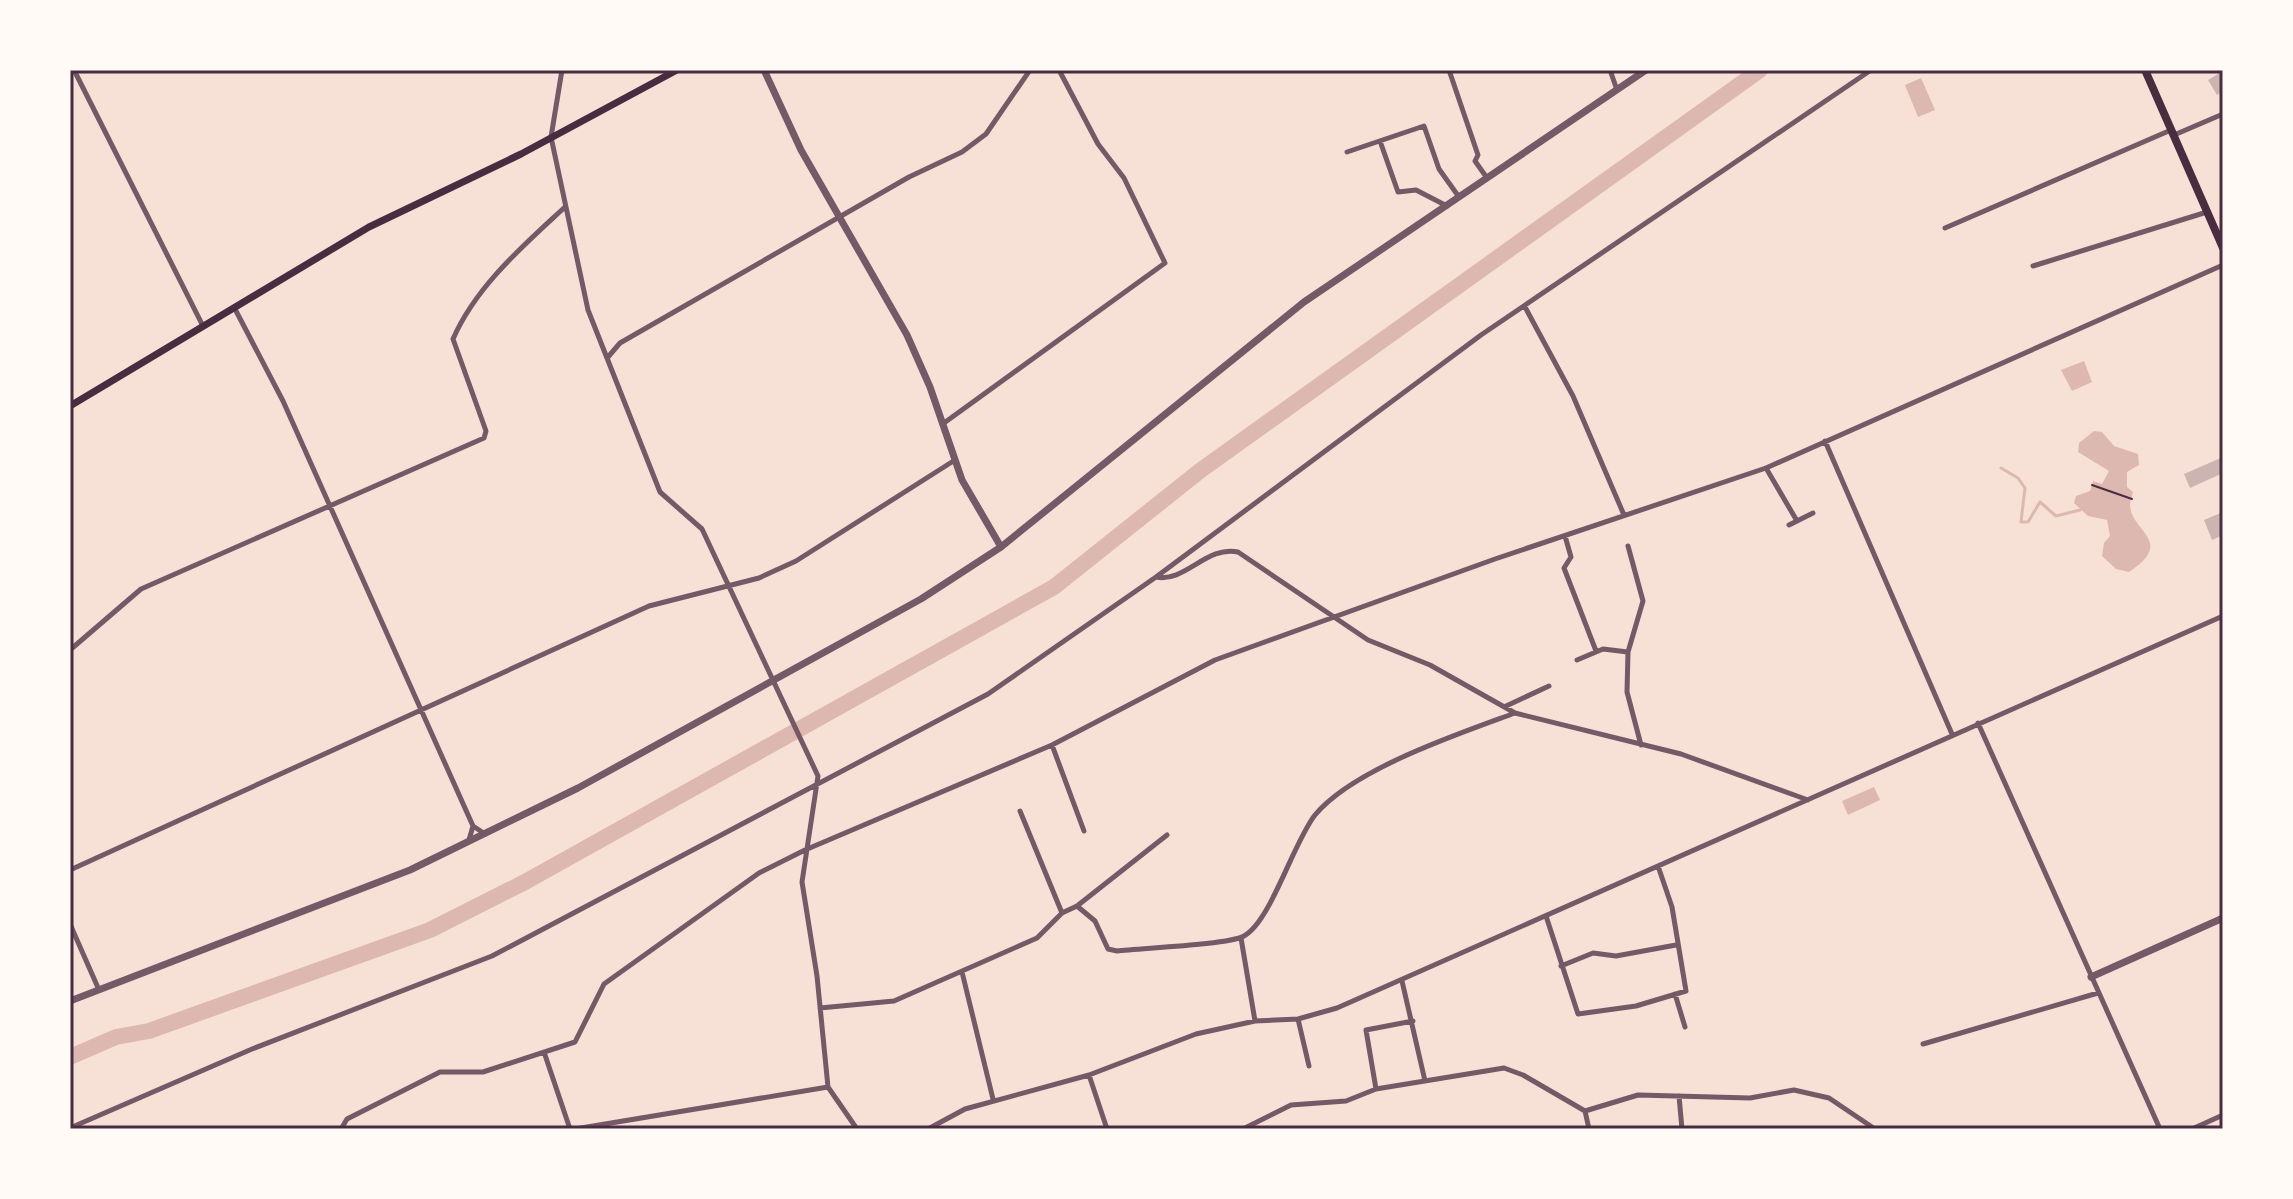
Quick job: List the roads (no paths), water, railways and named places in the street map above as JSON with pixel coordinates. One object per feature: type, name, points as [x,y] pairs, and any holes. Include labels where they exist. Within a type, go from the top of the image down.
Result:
[{"type":"main road","points":[[70,406],[369,227],[551,137],[677,70]]},
{"type":"main road","points":[[2145,70],[2223,248]]},
{"type":"street","points":[[74,70],[203,327]]},
{"type":"street","points":[[562,70],[551,137],[588,310],[660,492],[702,529],[771,682],[818,776],[819,786],[805,850],[802,882],[828,1087],[857,1129]]},
{"type":"street","points":[[764,70],[778,105],[907,335],[972,499],[1001,547]]},
{"type":"street","points":[[608,357],[620,343],[909,177],[962,152],[986,134],[1030,70]]},
{"type":"street","points":[[944,423],[1165,263],[1124,178],[1098,144],[1059,70]]},
{"type":"street","points":[[1610,70],[1617,90]]},
{"type":"street","points":[[70,1001],[389,879],[485,834],[589,783],[921,599],[1001,547],[1304,302],[1646,70]]},
{"type":"street","points":[[70,1128],[252,1049],[492,956],[819,786],[1018,676],[1525,306],[1871,70]]},
{"type":"street","points":[[1450,73],[1478,155],[1475,161],[1487,178]]},
{"type":"street","points":[[1945,228],[2223,114]]},
{"type":"street","points":[[1347,152],[1424,126],[1439,169],[1459,197]]},
{"type":"street","points":[[1380,141],[1398,192],[1416,190],[1447,206]]},
{"type":"street","points":[[70,650],[141,589],[484,438],[486,431],[453,339],[465,311],[517,252],[566,206]]},
{"type":"street","points":[[2033,266],[2207,212]]},
{"type":"street","points":[[341,1129],[347,1119],[440,1072],[483,1072],[575,1042],[604,984],[759,873],[805,850],[1052,745],[1215,660],[1331,617],[1766,468],[2223,265]]},
{"type":"street","points":[[1525,306],[1573,396],[1624,515]]},
{"type":"street","points":[[235,309],[283,401],[473,826],[485,834]]},
{"type":"street","points":[[1825,441],[1952,734]]},
{"type":"street","points":[[70,870],[649,606],[759,578],[796,561],[955,460]]},
{"type":"street","points":[[1766,468],[1797,521]]},
{"type":"street","points":[[1789,525],[1813,513]]},
{"type":"street","points":[[1565,536],[1571,557],[1564,568],[1596,651]]},
{"type":"street","points":[[1628,546],[1643,601],[1628,652],[1627,692],[1641,746]]},
{"type":"street","points":[[1156,577],[1167,579],[1229,550],[1248,558],[1368,640],[1430,665],[1515,713],[1681,754],[1809,800]]},
{"type":"street","points":[[928,1129],[965,1109],[993,1099],[1089,1075],[1196,1034],[1255,1021],[1298,1019],[1337,1008],[2223,616]]},
{"type":"street","points":[[1577,660],[1596,651],[1628,652]]},
{"type":"street","points":[[1506,706],[1549,686]]},
{"type":"street","points":[[1077,906],[1095,921],[1108,949],[1117,951],[1241,938],[1258,923],[1294,850],[1314,817],[1328,802],[1420,748],[1515,713]]},
{"type":"street","points":[[1978,723],[2160,1129]]},
{"type":"street","points":[[1052,745],[1084,831]]},
{"type":"street","points":[[1020,811],[1062,913]]},
{"type":"street","points":[[470,841],[473,826]]},
{"type":"street","points":[[820,1008],[880,1005],[1037,938],[1062,913],[1077,906],[1167,835]]},
{"type":"street","points":[[1546,916],[1580,1015],[1636,1006],[1686,991],[1672,907],[1658,866]]},
{"type":"street","points":[[2091,977],[2223,918]]},
{"type":"street","points":[[70,924],[99,990]]},
{"type":"street","points":[[1241,938],[1255,1021]]},
{"type":"street","points":[[1561,966],[1593,953],[1616,956],[1676,945]]},
{"type":"street","points":[[962,972],[993,1099]]},
{"type":"street","points":[[1402,981],[1425,1081]]},
{"type":"street","points":[[1923,1044],[2098,993]]},
{"type":"street","points":[[1675,994],[1685,1027]]},
{"type":"street","points":[[1298,1019],[1309,1066]]},
{"type":"street","points":[[1376,1089],[1366,1030],[1413,1021]]},
{"type":"street","points":[[544,1052],[573,1129],[828,1087]]},
{"type":"street","points":[[1243,1129],[1291,1105],[1346,1101],[1376,1089],[1504,1068],[1523,1075],[1585,1111],[1589,1129]]},
{"type":"street","points":[[1089,1075],[1107,1129]]},
{"type":"street","points":[[1585,1111],[1633,1096],[1750,1098],[1794,1090],[1829,1098],[1875,1129]]},
{"type":"street","points":[[1679,1096],[1682,1129]]},
{"type":"street","points":[[2192,1129],[2223,1115]]},
{"type":"waterway","points":[[70,1057],[116,1037],[149,1031],[430,930],[525,882],[1054,587],[1201,470],[1760,70]]},
{"type":"waterway","points":[[2001,468],[2018,478],[2025,488],[2021,522],[2028,522],[2040,502],[2056,516],[2080,510]]}]
